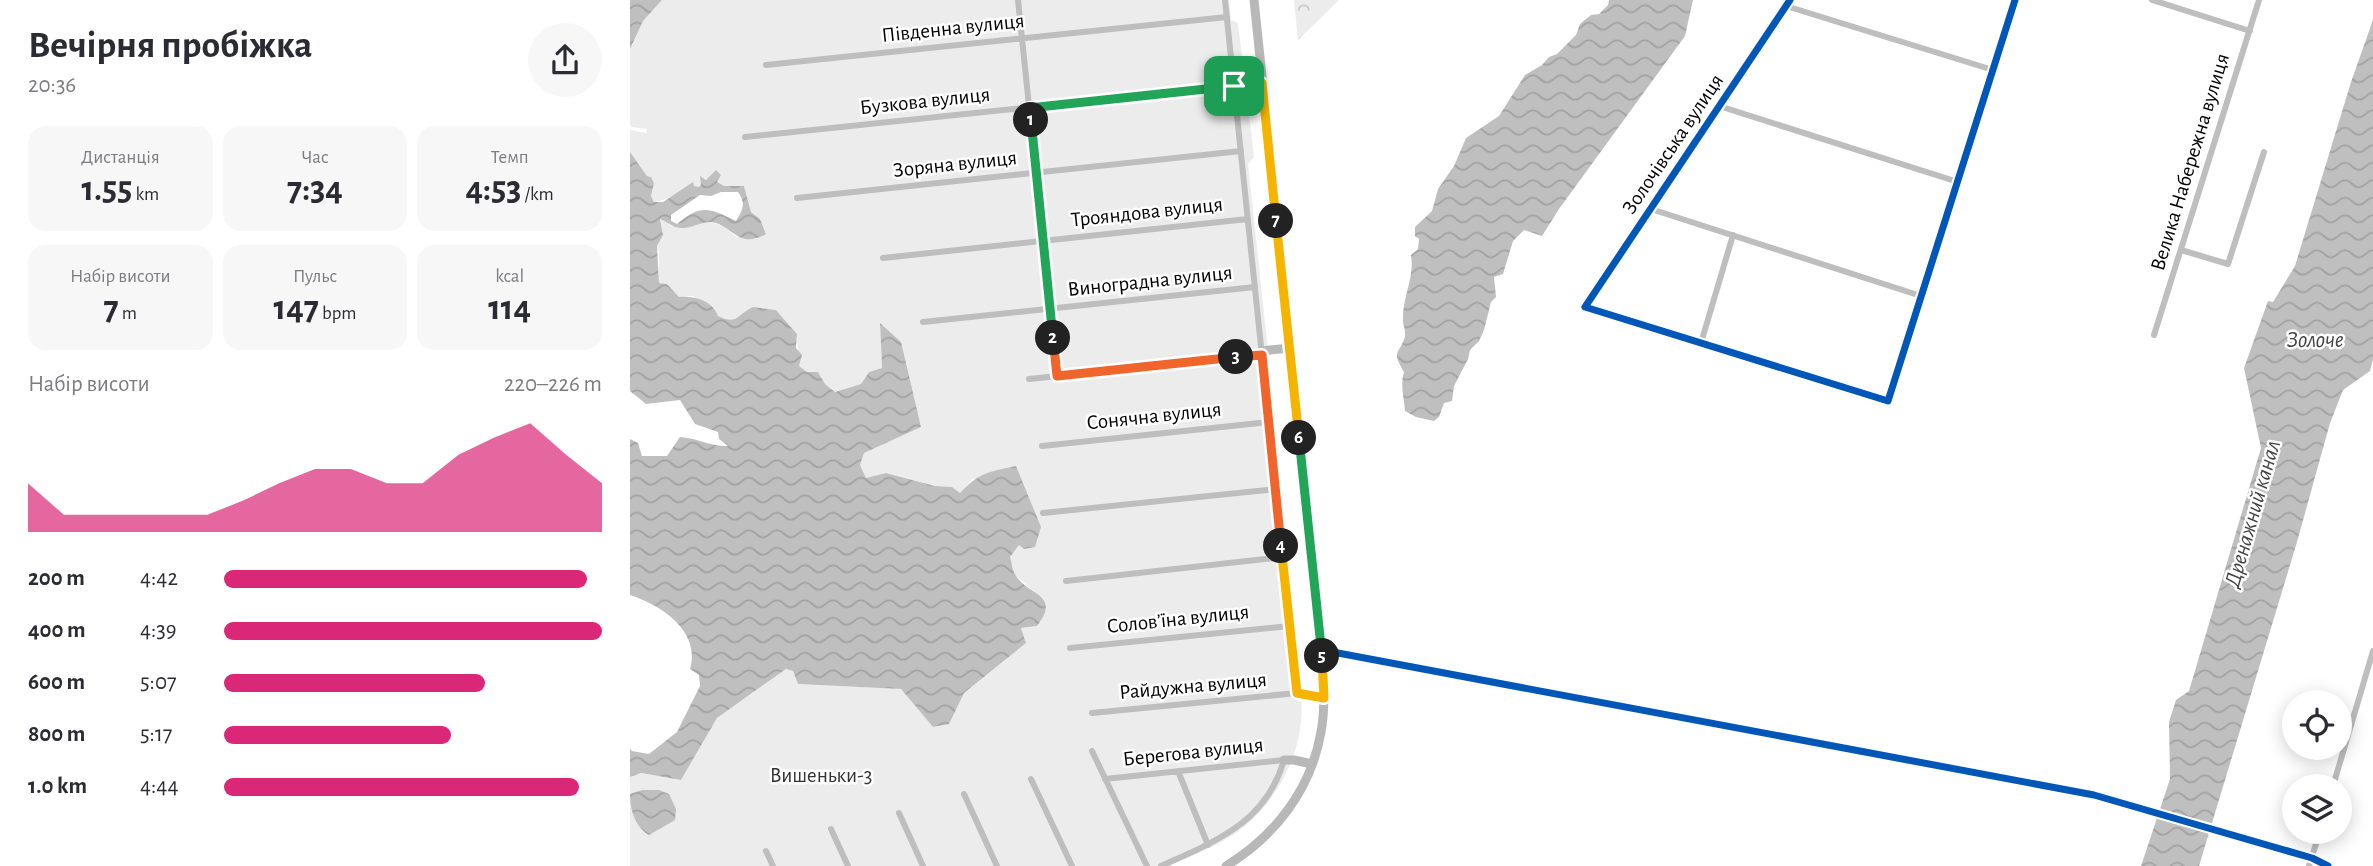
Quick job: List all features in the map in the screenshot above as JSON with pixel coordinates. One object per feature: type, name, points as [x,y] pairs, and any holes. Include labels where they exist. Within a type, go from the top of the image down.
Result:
[{"type":"street","points":[[1018,0],[1057,376]]},
{"type":"street","points":[[1225,0],[1297,693],[1324,698]]},
{"type":"street","points":[[1226,866],[1273,831],[1295,801],[1312,764],[1321,732],[1324,698],[1322,650],[1254,0]]},
{"type":"street","points":[[1733,235],[1700,343],[1888,401],[2015,0]]},
{"type":"street","points":[[2152,0],[2250,31]]},
{"type":"street","name":"Велика Набережна вулиця","points":[[2154,335],[2259,0]]},
{"type":"street","points":[[1788,3],[1993,70]]},
{"type":"street","name":"Золочівська вулиця","points":[[1700,343],[1586,307],[1788,3]]},
{"type":"street","name":"Південна вулиця","points":[[766,65],[1227,17]]},
{"type":"street","points":[[1234,86],[1262,83]]},
{"type":"street","name":"Бузкова вулиця","points":[[745,138],[1234,86]]},
{"type":"street","points":[[1719,106],[1958,183]]},
{"type":"street","name":"Зоряна вулиця","points":[[797,198],[1241,151]]},
{"type":"street","points":[[2181,250],[2228,264],[2264,152]]},
{"type":"street","points":[[1651,209],[1921,296]]},
{"type":"street","name":"Трояндова вулиця","points":[[883,258],[1248,219]]},
{"type":"street","name":"Виноградна вулиця","points":[[923,322],[1255,287]]},
{"type":"street","points":[[1029,379],[1290,348]]},
{"type":"street","name":"Сонячна вулиця","points":[[1042,446],[1269,422]]},
{"type":"street","points":[[1043,513],[1276,489]]},
{"type":"street","points":[[1066,581],[1283,557]]},
{"type":"street","name":"Соловʼїна вулиця","points":[[1070,648],[1290,626]]},
{"type":"street","points":[[1322,650],[2082,793],[2328,866]]},
{"type":"street","points":[[2337,774],[2373,651]]},
{"type":"street","name":"Райдужна вулиця","points":[[1092,713],[1297,693]]},
{"type":"street","points":[[1091,751],[1147,866]]},
{"type":"street","points":[[1161,866],[1208,845],[1243,824],[1274,787],[1284,760],[1312,764]]},
{"type":"street","name":"Берегова вулиця","points":[[1105,779],[1284,760]]},
{"type":"street","points":[[1178,771],[1208,845]]},
{"type":"street","points":[[1031,779],[1072,866]]},
{"type":"street","points":[[964,794],[997,866]]},
{"type":"street","points":[[899,813],[923,866]]},
{"type":"street","points":[[831,829],[848,866]]},
{"type":"street","points":[[2310,862],[2316,844]]},
{"type":"street","points":[[766,851],[773,866]]},
{"type":"green space","name":"Вишеньки-3","points":[[662,0],[1229,0],[1231,20],[1238,23],[1254,157],[1248,164],[1301,697],[1298,738],[1284,777],[1260,811],[1237,832],[1169,866],[630,866],[630,777],[640,773],[681,780],[717,718],[786,669],[793,671],[798,684],[901,689],[933,727],[948,724],[964,693],[1026,643],[1021,628],[1038,626],[1044,600],[1015,575],[1010,557],[1019,545],[973,478],[960,493],[952,487],[935,486],[887,473],[866,478],[860,465],[864,453],[921,427],[914,400],[880,324],[882,368],[869,372],[861,384],[835,392],[825,384],[818,372],[807,372],[799,366],[797,334],[776,310],[753,307],[736,319],[722,319],[693,296],[679,297],[667,284],[659,283],[657,246],[663,235],[660,218],[677,228],[710,222],[723,226],[736,237],[756,239],[766,233],[760,219],[751,212],[744,186],[724,186],[704,178],[700,187],[689,188],[654,202],[651,196],[654,183],[630,152],[630,130],[646,133],[647,129],[631,127],[630,123],[630,49],[643,21]]},
{"type":"green space","points":[[1294,0],[1339,0],[1298,40]]},
{"type":"water","points":[[630,0],[662,0],[643,21],[630,49]]},
{"type":"water","points":[[1609,0],[1693,0],[1685,36],[1542,236],[1524,230],[1513,241],[1503,274],[1494,277],[1496,297],[1491,302],[1479,341],[1470,350],[1454,386],[1452,401],[1444,403],[1439,417],[1434,421],[1416,417],[1405,411],[1402,387],[1404,372],[1397,356],[1405,337],[1403,312],[1411,271],[1411,255],[1418,249],[1419,239],[1415,236],[1415,227],[1432,211],[1438,189],[1454,166],[1466,138],[1499,116],[1525,75],[1557,54],[1576,35],[1580,24],[1591,15],[1599,14]]},
{"type":"water","name":"Золоче","points":[[2373,20],[2373,359],[2370,371],[2343,390],[2330,423],[2199,866],[2141,866],[2170,779],[2169,722],[2176,700],[2189,691],[2261,448],[2244,368],[2268,301],[2273,302],[2295,266],[2351,82]]},
{"type":"water","points":[[630,152],[654,183],[651,196],[654,202],[663,202],[693,182],[694,186],[699,187],[700,176],[706,180],[716,170],[721,175],[717,182],[724,186],[744,186],[751,212],[760,219],[766,234],[748,239],[741,238],[717,223],[679,228],[660,219],[663,235],[657,246],[659,283],[667,284],[679,297],[696,298],[707,303],[718,316],[725,319],[737,318],[753,307],[776,310],[797,334],[796,348],[802,355],[799,366],[807,372],[818,372],[825,384],[835,392],[861,384],[869,372],[882,368],[880,323],[901,342],[921,427],[864,453],[860,465],[866,478],[886,473],[935,486],[952,487],[960,493],[985,474],[1016,466],[1041,527],[1035,547],[1024,549],[1019,545],[1010,557],[1020,581],[1044,601],[1044,615],[1037,626],[1021,628],[1026,643],[964,693],[949,724],[933,727],[901,689],[798,684],[793,671],[786,669],[717,718],[681,780],[641,773],[630,777],[630,749],[649,754],[677,732],[700,686],[699,675],[690,669],[692,655],[684,632],[666,613],[630,595],[630,439],[638,443],[642,456],[667,456],[680,437],[728,446],[719,439],[718,432],[695,424],[680,400],[646,404],[630,391]],"holes":[[[738,192],[743,207],[736,221],[705,210],[693,213],[677,224],[671,221],[671,215],[700,195]]]},
{"type":"water","points":[[642,790],[659,790],[669,794],[676,809],[675,820],[649,835],[637,822],[631,806],[630,794]]},
{"type":"cycle path","points":[[1790,0],[1585,307],[1888,401],[2015,0]]},
{"type":"cycle path","points":[[1322,650],[2094,795],[2312,858],[2328,866]]},
{"type":"route","points":[[1262,83],[1322,650],[1324,698],[1297,693],[1262,355],[1057,376],[1029,108],[1234,86],[1262,83]]},
{"type":"water label","name":"Дренажний канал","points":[[2253,514]]}]
